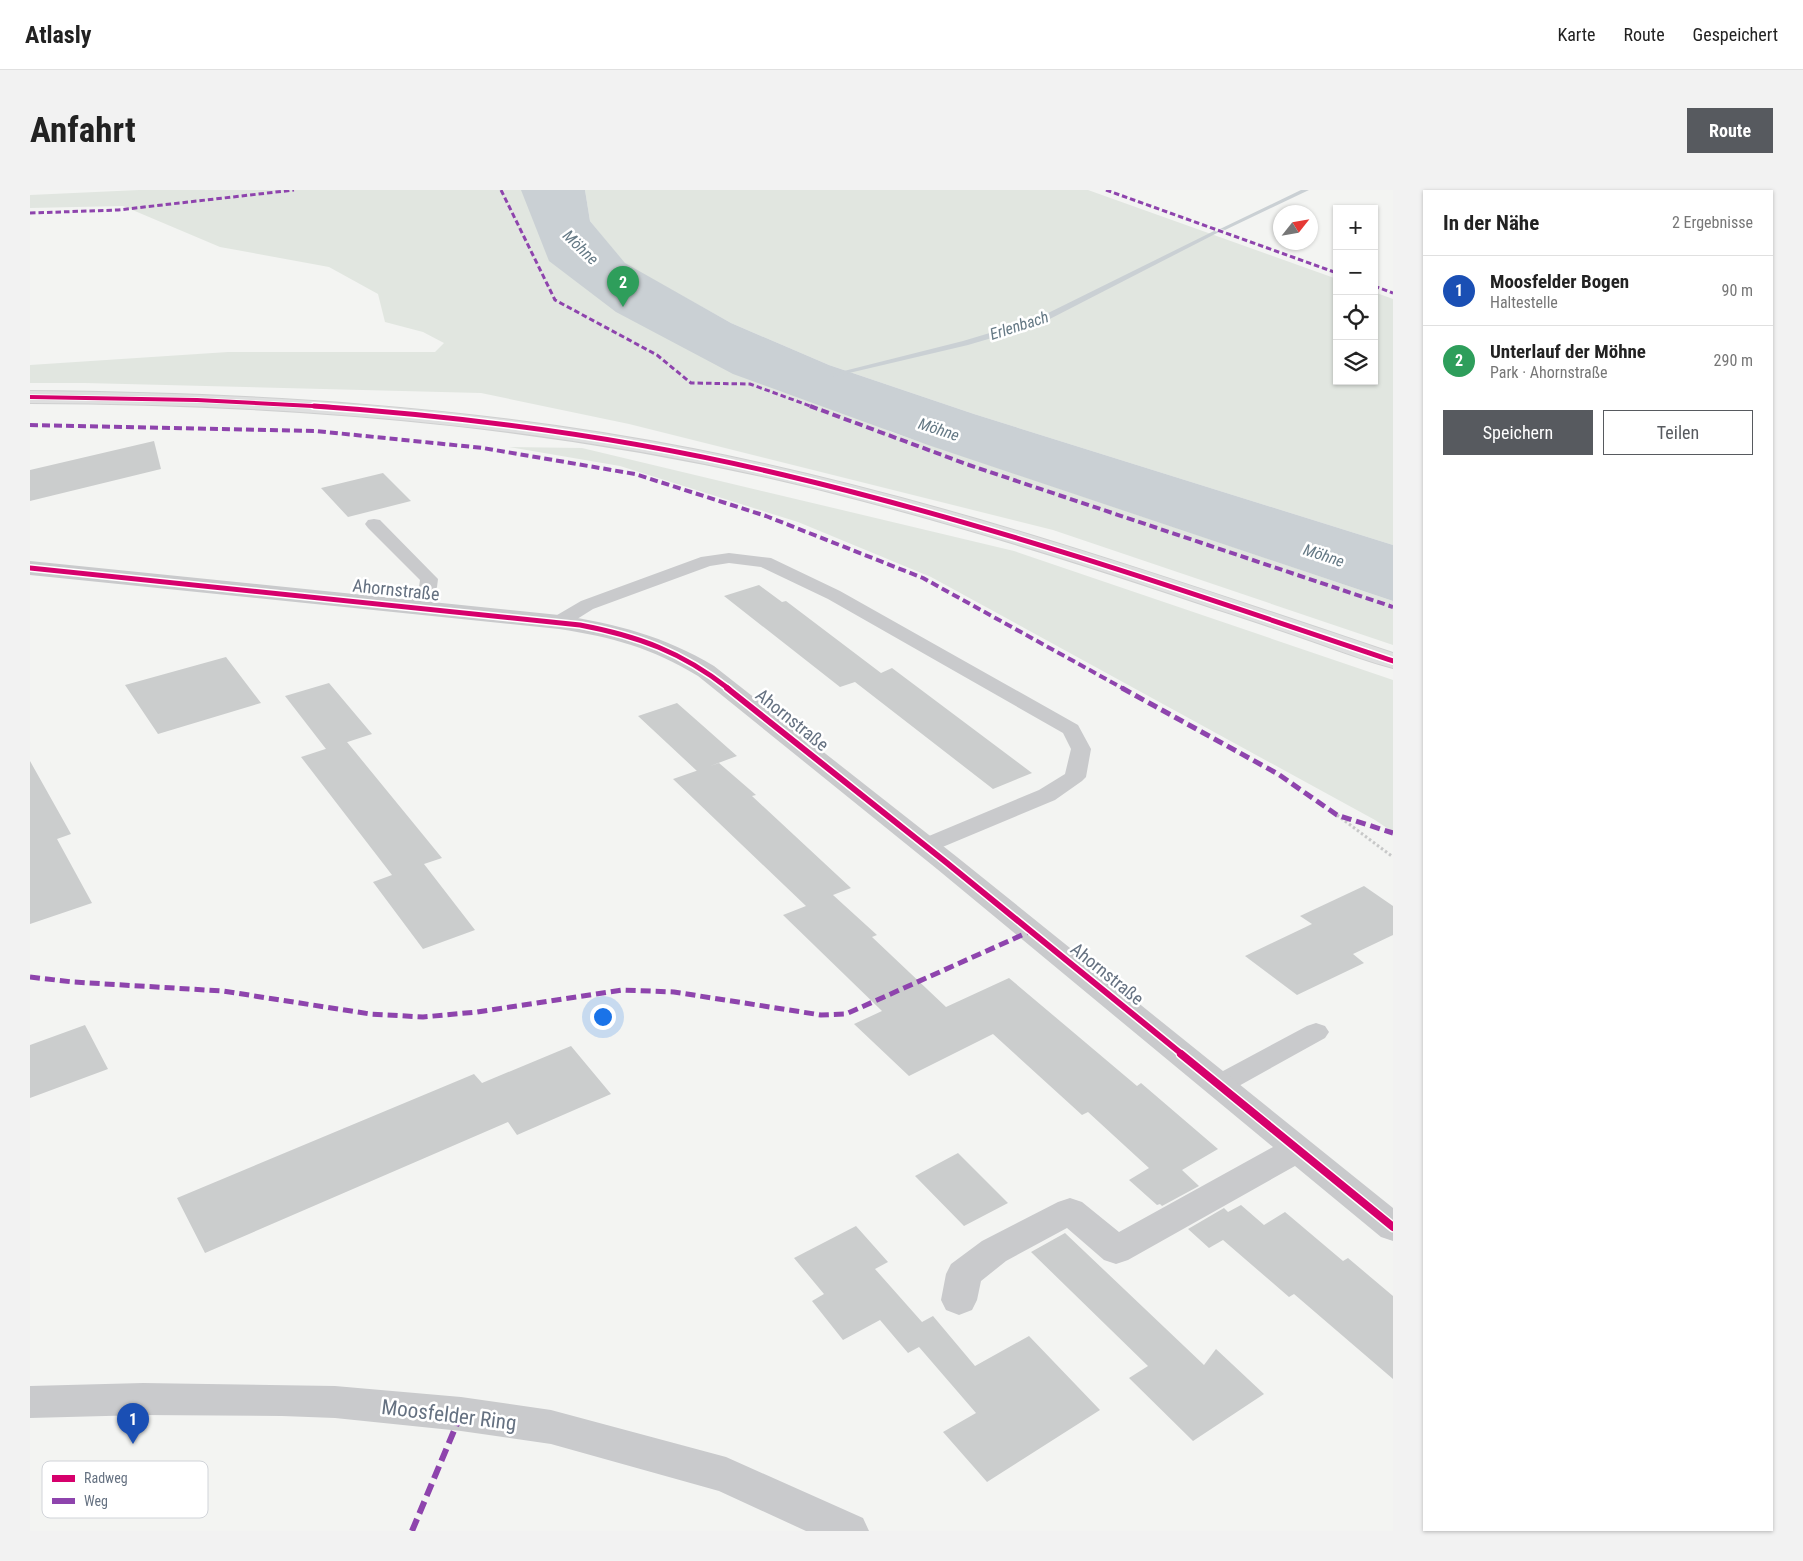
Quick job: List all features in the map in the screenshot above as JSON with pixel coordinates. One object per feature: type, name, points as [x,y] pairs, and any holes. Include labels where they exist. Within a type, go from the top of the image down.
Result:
[{"type":"main road","points":[[30,397],[223,399],[370,408],[485,421],[605,439],[686,454],[850,492],[1037,544],[1393,660]]},
{"type":"street","name":"Ahornstraße","points":[[30,568],[559,622],[611,630],[643,638],[678,653],[706,671],[925,846],[1393,1226]]},
{"type":"street","points":[[959,1300],[964,1274],[994,1251],[1070,1211],[1116,1250],[1297,1149]]},
{"type":"street","name":"Moosfelder Ring","points":[[30,1402],[143,1399],[317,1402],[462,1414],[552,1427],[726,1475],[849,1531]]},
{"type":"lane","points":[[374,524],[429,579],[428,588],[416,607]]},
{"type":"lane","points":[[559,622],[587,605],[707,561],[729,558],[765,562],[834,595],[1071,729],[1081,749],[1075,777],[1048,795],[925,846]]},
{"type":"lane","points":[[1218,1085],[1316,1032]]},
{"type":"path","points":[[1337,815],[1393,857]]},
{"type":"shaded area","points":[[139,190],[541,190],[550,222],[891,432],[1393,601],[1393,645],[1053,530],[629,424],[481,393],[30,383],[30,365],[228,352],[435,352],[444,343],[423,332],[385,322],[378,294],[329,267],[220,247],[123,206],[30,208],[30,195]]},
{"type":"shaded area","points":[[585,190],[1088,190],[1333,278],[1333,385],[1378,385],[1378,293],[1393,299],[1393,545],[974,414],[829,365],[731,323],[625,264],[590,221]]},
{"type":"shaded area","points":[[509,447],[582,448],[1014,551],[1393,680],[1393,832],[1375,820],[931,577],[798,522],[620,466]]},
{"type":"water","name":"Möhne","points":[[521,190],[585,190],[590,221],[625,263],[731,323],[829,365],[974,414],[1393,545],[1393,601],[928,445],[733,374],[616,312],[549,261]]},
{"type":"building","points":[[154,441],[161,469],[30,501],[30,470]]},
{"type":"building","points":[[383,473],[411,501],[348,517],[321,488]]},
{"type":"building","points":[[759,585],[782,602],[786,601],[881,673],[892,668],[1032,773],[993,789],[855,682],[840,687],[724,596]]},
{"type":"building","points":[[226,657],[261,703],[158,734],[125,685]]},
{"type":"building","points":[[329,683],[372,734],[326,749],[285,696]]},
{"type":"building","points":[[677,703],[737,756],[697,771],[638,716]]},
{"type":"building","points":[[347,742],[442,858],[424,864],[475,930],[423,949],[373,882],[392,875],[301,757]]},
{"type":"building","points":[[30,761],[71,834],[57,839],[92,903],[30,924]]},
{"type":"building","points":[[719,763],[756,795],[752,796],[851,888],[833,895],[877,935],[872,937],[946,1007],[1009,978],[1137,1086],[1141,1083],[1218,1149],[1182,1170],[1199,1186],[1162,1206],[1160,1204],[1157,1205],[1129,1180],[1149,1168],[1088,1112],[1082,1115],[993,1034],[909,1076],[854,1024],[882,1011],[783,915],[806,906],[673,779]]},
{"type":"building","points":[[1364,886],[1393,906],[1393,935],[1353,954],[1364,963],[1297,995],[1245,956],[1312,924],[1300,916]]},
{"type":"building","points":[[85,1025],[108,1069],[30,1098],[30,1045]]},
{"type":"building","points":[[571,1046],[611,1094],[517,1135],[508,1122],[205,1253],[177,1198],[474,1074],[482,1083]]},
{"type":"building","points":[[958,1153],[1008,1203],[964,1226],[915,1176]]},
{"type":"building","points":[[1241,1205],[1264,1225],[1285,1212],[1343,1261],[1348,1258],[1393,1296],[1393,1379],[1294,1294],[1289,1297],[1223,1240],[1209,1248],[1188,1229],[1224,1208],[1228,1212]]},
{"type":"building","points":[[856,1226],[888,1262],[875,1269],[922,1322],[933,1316],[975,1366],[1029,1336],[1100,1410],[987,1482],[943,1432],[976,1413],[919,1347],[908,1353],[880,1320],[843,1340],[812,1301],[824,1294],[794,1258]]},
{"type":"building","points":[[1065,1233],[1204,1365],[1216,1349],[1264,1394],[1193,1441],[1129,1378],[1148,1366],[1031,1252]]},
{"type":"waterway","name":"Erlenbach","points":[[1223,229],[1306,190]]},
{"type":"waterway","name":"Erlenbach","points":[[832,375],[965,343],[1039,321],[1216,232]]},
{"type":"marked path","points":[[30,213],[118,210],[294,190]]},
{"type":"marked path","points":[[501,190],[555,300],[657,355],[691,383],[750,384],[969,465],[1393,607]]},
{"type":"marked path","points":[[1106,190],[1333,272]]},
{"type":"marked path","points":[[1378,287],[1393,293]]},
{"type":"marked path","points":[[30,425],[316,431],[483,448],[635,474],[766,516],[923,578],[1278,774],[1337,815],[1393,833]]},
{"type":"marked path","points":[[30,977],[73,982],[223,991],[370,1014],[423,1017],[477,1012],[622,990],[674,992],[821,1015],[846,1014],[1031,931]]},
{"type":"marked path","points":[[412,1531],[461,1414]]},
{"type":"cycle path","points":[[30,397],[114,397],[197,400],[280,404],[446,417],[611,440],[693,455],[871,496],[959,521],[1133,574],[1393,661]]},
{"type":"cycle path","points":[[30,568],[559,622],[618,633],[653,643],[670,651],[706,671],[947,863],[1393,1227]]},
{"type":"place","name":"Unterlauf der Möhne","points":[[623,307]]},
{"type":"place","name":"Moosfelder Bogen","points":[[133,1444]]}]
